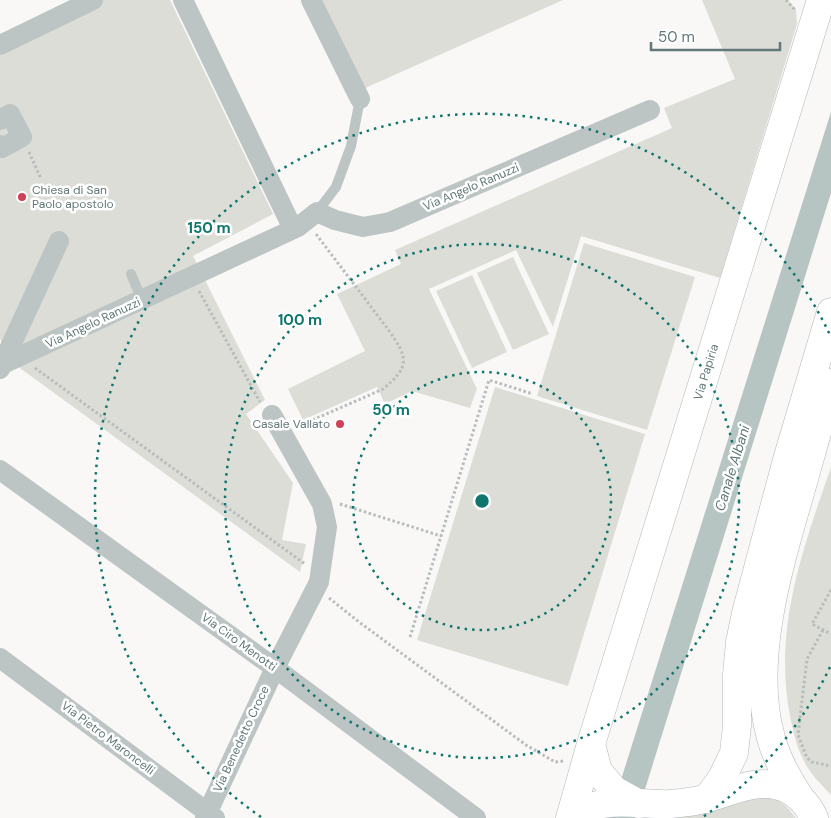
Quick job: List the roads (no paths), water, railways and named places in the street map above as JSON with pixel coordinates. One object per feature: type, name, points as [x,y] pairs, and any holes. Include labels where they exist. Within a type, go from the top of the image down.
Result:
[{"type":"main road","name":"Via Papiria","points":[[570,818],[818,1]]},
{"type":"main road","points":[[707,798],[722,778],[734,753],[738,726],[739,658],[746,613],[787,460],[831,312]]},
{"type":"main road","points":[[813,810],[784,772],[771,737],[764,690],[766,646],[777,574],[831,383]]},
{"type":"main road","points":[[589,751],[598,771],[614,790],[639,804]]},
{"type":"main road","points":[[575,818],[586,809],[600,804],[671,804],[707,798],[738,788],[763,784],[779,786],[813,810]]},
{"type":"street","points":[[0,45],[93,0]]},
{"type":"street","points":[[183,0],[305,221]]},
{"type":"street","points":[[311,0],[360,99]]},
{"type":"street","name":"Via Angelo Ranuzzi","points":[[0,366],[192,277],[305,221],[335,220],[363,228],[390,222],[650,110]]},
{"type":"street","points":[[0,120],[10,114],[22,137],[2,148],[0,145]]},
{"type":"street","points":[[0,366],[58,241]]},
{"type":"street","name":"Via Benedetto Croce","points":[[209,816],[275,668],[317,581],[327,527],[322,504],[272,415]]},
{"type":"street","name":"Via Ciro Menotti","points":[[0,470],[275,668],[476,818]]},
{"type":"street","name":"Via Pietro Maroncelli","points":[[0,658],[209,816]]},
{"type":"lane","points":[[305,221],[336,187],[351,146],[360,99]]},
{"type":"lane","points":[[130,274],[142,300]]},
{"type":"water","name":"Canale Albani","points":[[831,112],[831,193],[636,818],[609,818]]},
{"type":"place","name":"Chiesa di San Paolo apostolo","points":[[22,197]]},
{"type":"place","name":"Casale Vallato","points":[[340,424]]}]
